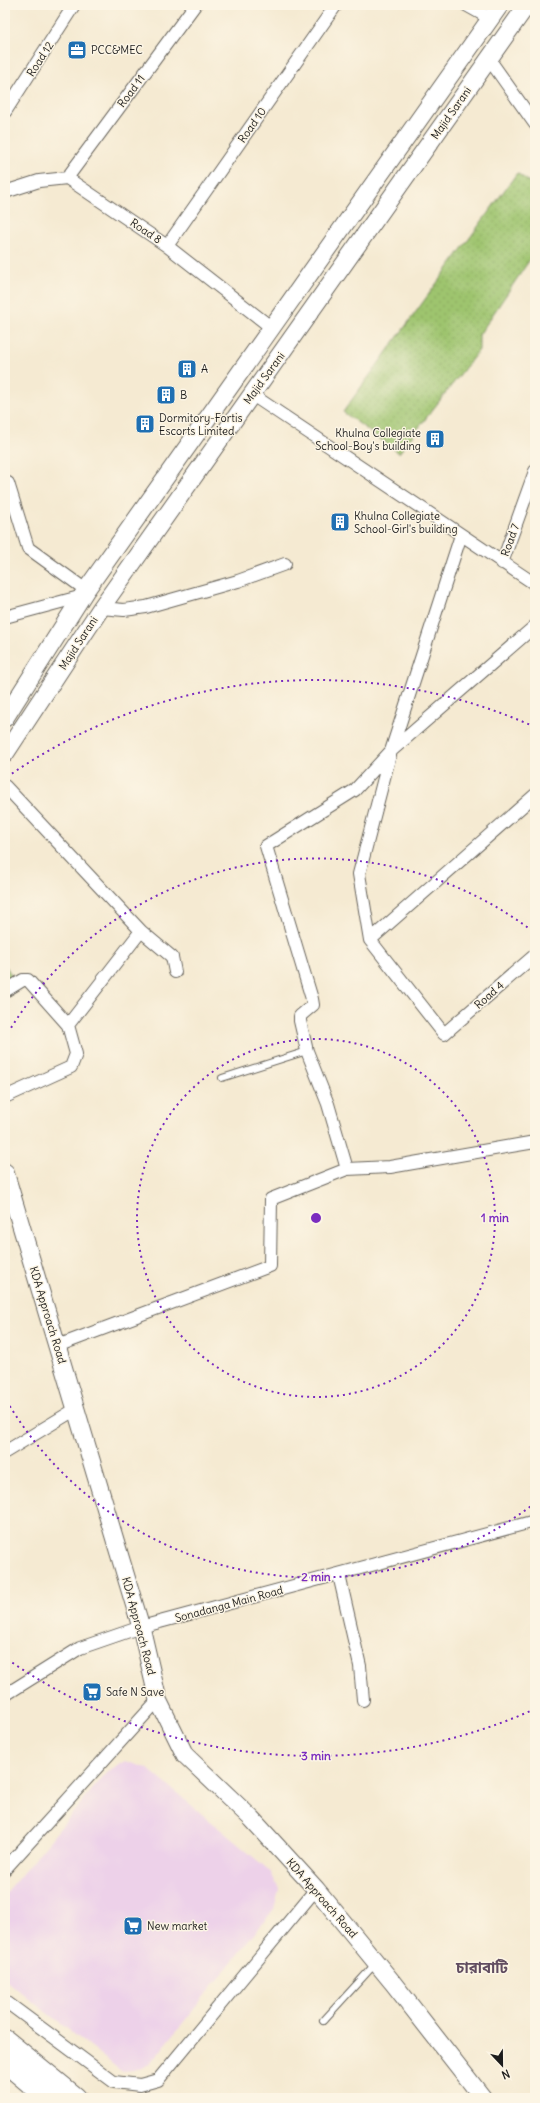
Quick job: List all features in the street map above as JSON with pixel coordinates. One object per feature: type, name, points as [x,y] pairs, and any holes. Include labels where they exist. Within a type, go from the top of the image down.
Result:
[{"type":"highway","points":[[5,2041],[75,2098]]},
{"type":"highway","points":[[5,2062],[49,2098]]},
{"type":"main road","name":"Majid Sarani","points":[[5,754],[101,608],[251,394],[528,5]]},
{"type":"main road","name":"Majid Sarani","points":[[5,718],[84,593],[496,12]]},
{"type":"main road","name":"KDA Approach Road","points":[[6,1176],[141,1627],[158,1700],[185,1755],[252,1819],[316,1889],[483,2098]]},
{"type":"street","name":"Road 12","points":[[5,112],[74,5]]},
{"type":"street","name":"Road 11","points":[[67,178],[195,5]]},
{"type":"street","name":"Road 10","points":[[167,246],[336,5]]},
{"type":"street","points":[[466,5],[496,12]]},
{"type":"street","points":[[489,59],[535,124]]},
{"type":"street","points":[[5,192],[39,181],[67,178]]},
{"type":"street","name":"Road 8","points":[[67,178],[167,246],[272,328]]},
{"type":"street","points":[[251,394],[535,584]]},
{"type":"street","name":"Road 7","points":[[502,563],[535,472]]},
{"type":"street","points":[[8,483],[28,548],[84,593]]},
{"type":"street","points":[[370,940],[359,874],[391,751],[461,535]]},
{"type":"street","points":[[101,608],[124,610],[146,607],[238,581],[285,564]]},
{"type":"street","points":[[5,617],[84,593]]},
{"type":"street","points":[[347,1169],[328,1104],[307,1051],[300,1016],[313,1004],[312,999],[266,846],[356,790],[391,751],[535,626]]},
{"type":"street","points":[[5,786],[141,931],[172,956],[175,972]]},
{"type":"street","points":[[370,940],[535,796]]},
{"type":"street","points":[[68,1025],[141,931]]},
{"type":"street","name":"Road 4","points":[[370,940],[444,1034],[535,955]]},
{"type":"street","points":[[5,991],[23,980],[28,980],[68,1025],[76,1054],[71,1067],[5,1098]]},
{"type":"street","points":[[57,1346],[270,1266],[271,1199],[347,1169],[390,1167],[535,1142]]},
{"type":"street","points":[[5,1452],[76,1409]]},
{"type":"street","name":"Sonadanga Main Road","points":[[5,1695],[80,1648],[141,1627],[339,1575],[535,1521]]},
{"type":"street","points":[[339,1575],[360,1666],[363,1700]]},
{"type":"street","points":[[5,1869],[158,1700]]},
{"type":"street","points":[[5,2001],[114,2082],[140,2085],[158,2080],[316,1889]]},
{"type":"lane","points":[[222,1078],[307,1051]]},
{"type":"lane","points":[[323,2021],[376,1963]]},
{"type":"shaded area","points":[[125,1761],[147,1768],[270,1871],[279,1889],[274,1909],[150,2064],[134,2070],[121,2071],[5,1980],[5,1894],[107,1772]]},
{"type":"green space","points":[[517,173],[535,186],[535,252],[479,335],[479,350],[399,453],[343,412]]},
{"type":"green space","points":[[5,965],[14,979],[5,985]]},
{"type":"place","name":"PCC&MEC","points":[[77,50]]},
{"type":"place","name":"A","points":[[187,369]]},
{"type":"place","name":"B","points":[[166,395]]},
{"type":"place","name":"Dormitory-Fortis Escorts Limited","points":[[145,424]]},
{"type":"place","name":"Khulna Collegiate School-Boy's building","points":[[435,439]]},
{"type":"place","name":"Khulna Collegiate School-Girl's building","points":[[340,522]]},
{"type":"place","name":"Safe N Save","points":[[92,1692]]},
{"type":"place","name":"New market","points":[[133,1926]]},
{"type":"district","name":"চারাবাটি","points":[[482,1968]]}]
